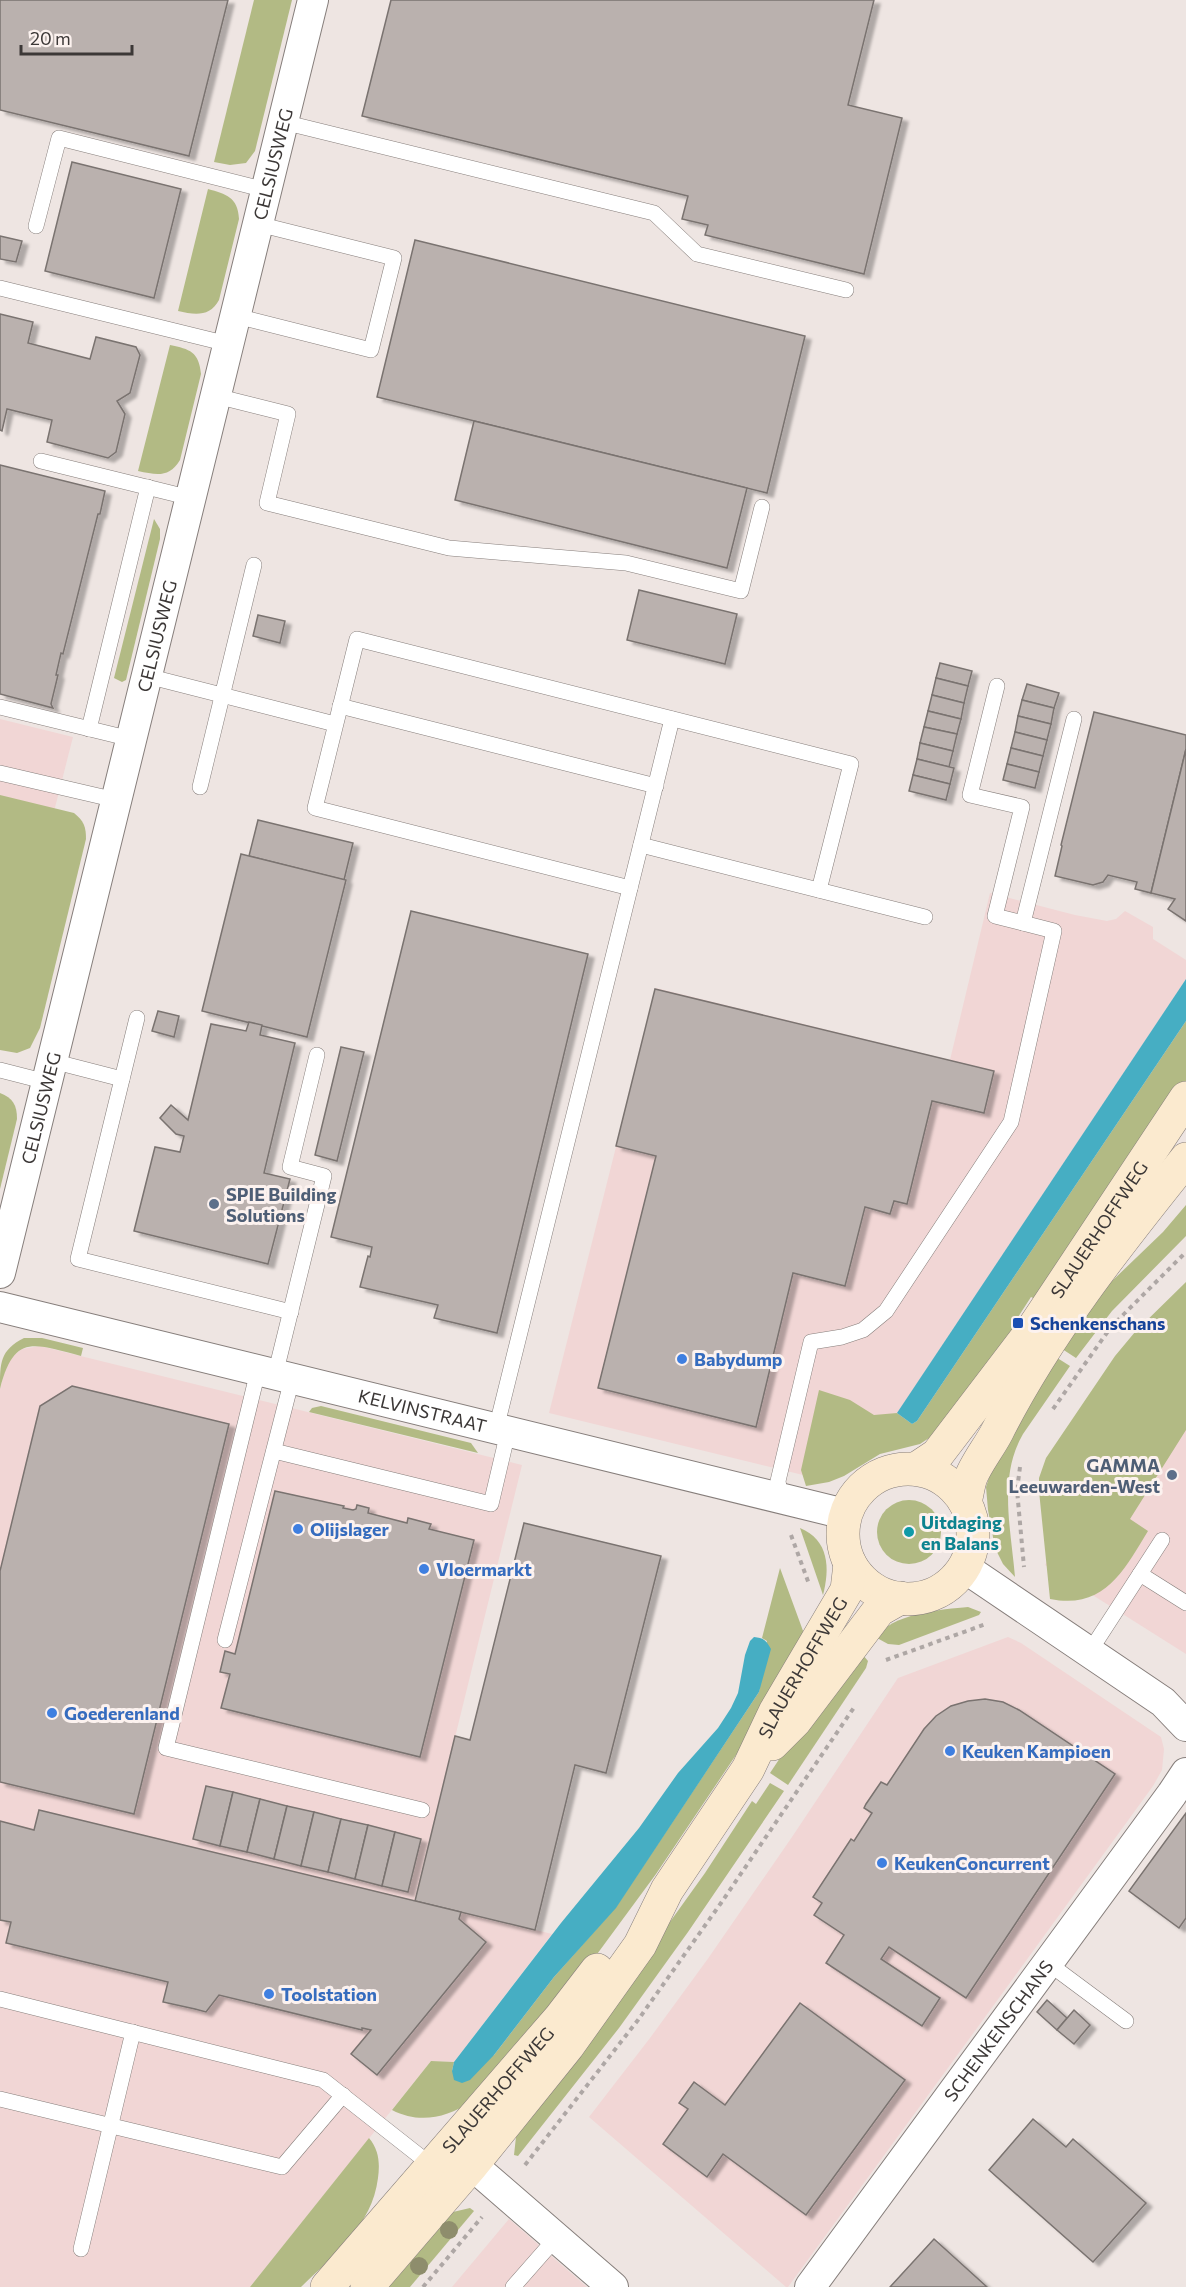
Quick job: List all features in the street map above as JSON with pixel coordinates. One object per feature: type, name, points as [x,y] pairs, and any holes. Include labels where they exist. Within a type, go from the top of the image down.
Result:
[{"type":"main road","name":"SLAUERHOFFWEG","points":[[916,1469],[937,1455],[1030,1334],[1186,1098]]},
{"type":"main road","name":"SLAUERHOFFWEG","points":[[965,1502],[970,1478],[986,1453],[1017,1392],[1046,1345],[1087,1287],[1186,1159]]},
{"type":"main road","points":[[916,1469],[945,1480],[957,1489],[965,1502],[972,1518],[974,1535],[972,1552],[964,1568],[952,1582],[937,1593],[919,1599],[884,1595],[859,1577],[850,1564],[844,1548],[845,1514],[857,1494],[873,1479],[894,1470],[916,1469]]},
{"type":"main road","name":"SLAUERHOFFWEG","points":[[368,2287],[472,2165],[602,2000],[640,1945],[667,1890],[748,1769],[775,1712],[847,1590],[850,1564]]},
{"type":"main road","name":"SLAUERHOFFWEG","points":[[748,1769],[795,1721],[879,1611],[900,1598]]},
{"type":"main road","name":"SLAUERHOFFWEG","points":[[327,2287],[430,2165],[560,2018],[624,1934],[667,1890]]},
{"type":"street","name":"CELSIUSWEG","points":[[0,1273],[313,0]]},
{"type":"street","name":"KELVINSTRAAT","points":[[0,1307],[845,1514]]},
{"type":"street","points":[[964,1568],[1163,1702],[1186,1726]]},
{"type":"street","name":"SCHENKENSCHANS","points":[[810,2287],[1186,1773]]},
{"type":"street","points":[[472,2165],[613,2287]]},
{"type":"lane","points":[[284,122],[654,213],[697,254],[846,291]]},
{"type":"lane","points":[[36,226],[59,138],[266,190]]},
{"type":"lane","points":[[0,288],[232,330],[371,350],[394,258],[258,224]]},
{"type":"lane","points":[[216,396],[288,414],[267,503],[449,548],[626,563],[741,591],[762,507]]},
{"type":"lane","points":[[40,461],[191,498]]},
{"type":"lane","points":[[88,729],[148,487]]},
{"type":"lane","points":[[200,787],[254,565]]},
{"type":"lane","points":[[630,888],[315,808],[357,639],[851,764],[819,890]]},
{"type":"lane","points":[[147,676],[335,724]]},
{"type":"lane","points":[[781,1500],[778,1480],[811,1342],[842,1337],[863,1330],[886,1311],[1011,1122],[1054,931],[995,916],[1022,807],[970,795],[997,686]]},
{"type":"lane","points":[[340,706],[656,786]]},
{"type":"lane","points":[[0,707],[131,739]]},
{"type":"lane","points":[[274,1451],[491,1504],[502,1431],[608,976],[672,719]]},
{"type":"lane","points":[[1023,923],[1074,719]]},
{"type":"lane","points":[[0,773],[116,800]]},
{"type":"lane","points":[[641,845],[925,917]]},
{"type":"lane","points":[[137,1018],[78,1259],[291,1312]]},
{"type":"lane","points":[[317,1055],[290,1167],[324,1176],[275,1375],[166,1748],[422,1810]]},
{"type":"lane","points":[[0,1070],[50,1071],[122,1078]]},
{"type":"lane","points":[[225,1641],[274,1451],[275,1375]]},
{"type":"lane","points":[[1090,1652],[1162,1540]]},
{"type":"lane","points":[[1140,1574],[1186,1603]]},
{"type":"lane","points":[[1048,1963],[1126,2021]]},
{"type":"lane","points":[[0,1999],[323,2080],[430,2165]]},
{"type":"lane","points":[[81,2249],[133,2032]]},
{"type":"lane","points":[[0,2099],[282,2167],[343,2095]]},
{"type":"lane","points":[[513,2287],[556,2238]]},
{"type":"path","points":[[1051,1412],[1111,1327],[1186,1252]]},
{"type":"path","points":[[886,1660],[981,1626],[999,1617],[1026,1582],[1017,1490],[1019,1471],[1024,1458]]},
{"type":"path","points":[[423,2287],[503,2192],[638,2020],[721,1903],[860,1698]]},
{"type":"shaded area","points":[[0,719],[73,737],[0,1023]]},
{"type":"shaded area","points":[[990,893],[1107,921],[1116,919],[1125,911],[1153,927],[1153,939],[1186,960],[1186,979],[897,1414],[803,1475],[549,1413],[656,988],[950,1060]]},
{"type":"shaded area","points":[[1186,1338],[1186,1654],[1045,1565]]},
{"type":"shaded area","points":[[40,1346],[522,1465],[415,1900],[552,1934],[454,2062],[431,2061],[250,2287],[0,2287],[0,1389],[6,1366],[13,1356],[22,1349]]},
{"type":"shaded area","points":[[1008,1637],[1021,1643],[1161,1737],[1164,1749],[1162,1770],[1153,1786],[988,2013],[786,2287],[589,2117],[707,1960],[898,1678]]},
{"type":"shaded area","points":[[509,2219],[587,2287],[452,2287]]},
{"type":"green space","points":[[254,0],[292,0],[255,151],[246,163],[230,165],[214,162]]},
{"type":"green space","points":[[208,189],[230,198],[236,206],[239,219],[219,300],[207,312],[178,311]]},
{"type":"green space","points":[[170,345],[188,350],[196,356],[201,374],[180,460],[171,470],[162,474],[138,471]]},
{"type":"green space","points":[[154,519],[160,529],[160,539],[126,680],[122,682],[114,678]]},
{"type":"green space","points":[[0,795],[74,813],[82,822],[86,835],[40,1028],[30,1048],[17,1053],[0,1050]]},
{"type":"green space","points":[[1186,1021],[1186,1081],[1039,1301],[1031,1297],[1013,1325],[1020,1330],[935,1434],[920,1444],[880,1454],[844,1476],[829,1482],[806,1486],[801,1470],[819,1390],[850,1400],[874,1415],[897,1413],[912,1424],[917,1421]]},
{"type":"green space","points":[[0,1093],[13,1103],[17,1119],[0,1189]]},
{"type":"green space","points":[[1186,1205],[1186,1236],[1112,1311],[1076,1358],[1056,1345],[1084,1308],[1163,1232]]},
{"type":"green space","points":[[1186,1282],[1186,1430],[1130,1519],[1148,1531],[1121,1573],[1099,1593],[1069,1601],[1050,1599],[1039,1491],[1039,1478],[1046,1458],[1115,1356],[1135,1332]]},
{"type":"green space","points":[[24,1338],[42,1338],[83,1348],[81,1356],[38,1346],[19,1351],[6,1371],[0,1389],[3,1358],[10,1347]]},
{"type":"green space","points":[[1051,1354],[1070,1366],[1023,1434],[1015,1451],[1008,1485],[1009,1522],[1015,1577],[1003,1564],[995,1548],[986,1487],[994,1462]]},
{"type":"green space","points":[[321,1406],[471,1443],[478,1453],[309,1412],[312,1408]]},
{"type":"green space","points":[[903,1500],[915,1500],[932,1509],[939,1520],[941,1532],[939,1544],[932,1555],[915,1564],[903,1564],[891,1559],[882,1550],[877,1538],[877,1526],[882,1514],[891,1505]]},
{"type":"green space","points":[[800,1528],[810,1533],[822,1547],[826,1565],[823,1595]]},
{"type":"green space","points":[[780,1568],[806,1639],[738,1752],[656,1874],[578,1980],[471,2102],[452,2112],[432,2117],[412,2117],[392,2110],[431,2061],[454,2062],[452,2071],[494,2055],[554,1977],[616,1907],[759,1692],[767,1641],[762,1638]]},
{"type":"green space","points":[[968,1607],[981,1612],[979,1615],[899,1645],[888,1644],[877,1638],[892,1623],[904,1618],[932,1611]]},
{"type":"green space","points":[[862,1654],[868,1661],[866,1668],[788,1785],[770,1773],[786,1749]]},
{"type":"green space","points":[[770,1783],[784,1791],[688,1932],[619,2028],[518,2156],[514,2155],[516,2137],[705,1873],[752,1801],[756,1804]]},
{"type":"green space","points":[[369,2138],[378,2157],[378,2178],[368,2211],[350,2238],[301,2287],[250,2287]]},
{"type":"green space","points":[[470,2208],[474,2211],[410,2287],[381,2287],[453,2212]]},
{"type":"water","points":[[1186,979],[1186,1021],[917,1421],[912,1424],[897,1413]]},
{"type":"water","points":[[754,1637],[764,1640],[771,1649],[759,1692],[616,1908],[554,1977],[494,2055],[470,2080],[462,2083],[454,2080],[452,2071],[454,2062],[561,1923],[639,1828],[678,1773],[718,1728],[738,1693],[745,1655]]},
{"type":"building","points":[[0,0],[228,0],[189,156],[0,110]]},
{"type":"building","points":[[391,0],[874,0],[848,105],[902,118],[864,274],[705,235],[708,225],[682,219],[688,196],[362,116]]},
{"type":"building","points":[[72,162],[181,189],[154,298],[45,271]]},
{"type":"building","points":[[0,236],[22,241],[16,262],[0,259]]},
{"type":"building","points":[[415,240],[805,336],[767,493],[377,397]]},
{"type":"building","points":[[0,314],[33,322],[28,343],[90,359],[96,337],[136,347],[140,355],[130,393],[117,401],[125,414],[116,452],[108,458],[47,442],[52,420],[7,409],[2,431],[0,430]]},
{"type":"building","points":[[474,421],[747,488],[727,568],[455,500]]},
{"type":"building","points":[[0,465],[105,491],[63,654],[61,653],[51,704],[53,708],[0,694]]},
{"type":"building","points":[[639,590],[737,614],[725,664],[627,640]]},
{"type":"building","points":[[258,615],[285,621],[280,643],[253,636]]},
{"type":"building","points":[[940,663],[972,671],[968,686],[936,678]]},
{"type":"building","points":[[936,678],[968,686],[964,703],[932,695]]},
{"type":"building","points":[[1027,684],[1059,693],[1054,708],[1022,700]]},
{"type":"building","points":[[932,695],[964,703],[961,719],[928,711]]},
{"type":"building","points":[[1022,700],[1054,708],[1051,724],[1018,716]]},
{"type":"building","points":[[928,711],[961,719],[957,734],[924,727]]},
{"type":"building","points":[[1094,712],[1186,735],[1186,749],[1151,893],[1135,889],[1137,882],[1108,875],[1103,882],[1093,885],[1055,876]]},
{"type":"building","points":[[1018,716],[1051,724],[1047,740],[1015,732]]},
{"type":"building","points":[[924,727],[957,734],[953,751],[920,743]]},
{"type":"building","points":[[1015,732],[1047,740],[1043,756],[1011,748]]},
{"type":"building","points":[[920,743],[953,751],[949,767],[917,759]]},
{"type":"building","points":[[1011,748],[1043,756],[1039,772],[1007,764]]},
{"type":"building","points":[[1186,749],[1186,921],[1168,909],[1175,899],[1151,893]]},
{"type":"building","points":[[917,759],[954,768],[950,784],[913,775]]},
{"type":"building","points":[[1007,764],[1039,772],[1035,788],[1003,780]]},
{"type":"building","points":[[913,775],[950,784],[946,800],[909,791]]},
{"type":"building","points":[[258,820],[353,843],[344,880],[249,856]]},
{"type":"building","points":[[241,854],[346,880],[307,1037],[202,1011]]},
{"type":"building","points":[[411,911],[588,954],[497,1333],[434,1318],[438,1305],[360,1287],[372,1247],[331,1237]]},
{"type":"building","points":[[655,989],[994,1071],[984,1113],[932,1101],[907,1204],[894,1201],[890,1214],[865,1207],[845,1286],[793,1273],[756,1427],[598,1388],[656,1156],[616,1146]]},
{"type":"building","points":[[158,1011],[179,1016],[174,1037],[152,1031]]},
{"type":"building","points":[[249,1022],[262,1025],[260,1035],[295,1043],[264,1173],[290,1179],[268,1264],[134,1231],[155,1147],[180,1152],[184,1136],[176,1134],[160,1118],[171,1105],[188,1120],[211,1024],[246,1031]]},
{"type":"building","points":[[341,1047],[364,1052],[337,1161],[315,1155]]},
{"type":"building","points":[[72,1386],[229,1424],[134,1814],[0,1782],[0,1571],[40,1406]]},
{"type":"building","points":[[275,1491],[353,1510],[357,1505],[369,1508],[368,1513],[407,1523],[408,1518],[431,1524],[429,1529],[474,1540],[420,1757],[221,1708],[230,1674],[220,1672],[225,1651],[235,1654]]},
{"type":"building","points":[[524,1523],[661,1556],[606,1773],[575,1765],[535,1930],[415,1901],[455,1736],[470,1740]]},
{"type":"building","points":[[985,1699],[1003,1702],[1019,1710],[1115,1774],[966,1998],[889,1947],[881,1959],[940,1998],[922,2026],[826,1963],[844,1935],[814,1915],[822,1903],[813,1897],[851,1839],[854,1841],[872,1813],[864,1808],[866,1804],[881,1782],[887,1785],[924,1729],[936,1716],[951,1706]]},
{"type":"building","points":[[206,1786],[233,1792],[220,1846],[193,1839]]},
{"type":"building","points":[[233,1792],[260,1799],[247,1852],[220,1846]]},
{"type":"building","points":[[260,1799],[287,1806],[274,1859],[247,1852]]},
{"type":"building","points":[[287,1806],[314,1812],[301,1866],[274,1859]]},
{"type":"building","points":[[39,1810],[461,1912],[459,1919],[486,1942],[377,2075],[351,2054],[371,2030],[362,2028],[362,2030],[219,1995],[206,2012],[163,2002],[168,1982],[6,1943],[11,1922],[0,1920],[0,1821],[34,1830]]},
{"type":"building","points":[[314,1812],[341,1819],[328,1872],[301,1866]]},
{"type":"building","points":[[1186,1813],[1186,1918],[1179,1928],[1129,1891]]},
{"type":"building","points":[[341,1819],[368,1825],[355,1879],[328,1872]]},
{"type":"building","points":[[368,1825],[395,1832],[382,1886],[355,1879]]},
{"type":"building","points":[[395,1832],[421,1839],[408,1892],[382,1886]]},
{"type":"building","points":[[1047,2000],[1067,2018],[1057,2030],[1037,2012]]},
{"type":"building","points":[[800,2003],[905,2080],[806,2215],[723,2154],[707,2177],[663,2144],[688,2109],[679,2103],[694,2082],[725,2105]]},
{"type":"building","points":[[1074,2010],[1090,2025],[1074,2044],[1057,2030]]},
{"type":"building","points":[[1033,2119],[1066,2147],[1073,2139],[1146,2203],[1093,2262],[989,2170]]},
{"type":"building","points":[[934,2239],[987,2287],[890,2287]]},
{"type":"place","name":"SPIE Building Solutions","points":[[214,1204]]},
{"type":"place","name":"Schenkenschans","points":[[1018,1323]]},
{"type":"place","name":"Babydump","points":[[682,1359]]},
{"type":"place","name":"GAMMA Leeuwarden-West","points":[[1172,1475]]},
{"type":"place","name":"Olijslager","points":[[298,1529]]},
{"type":"place","name":"Uitdaging en Balans","points":[[909,1532]]},
{"type":"place","name":"Vloermarkt","points":[[424,1569]]},
{"type":"place","name":"Goederenland","points":[[52,1713]]},
{"type":"place","name":"Keuken Kampioen","points":[[950,1751]]},
{"type":"place","name":"KeukenConcurrent","points":[[882,1863]]},
{"type":"place","name":"Toolstation","points":[[269,1994]]}]
